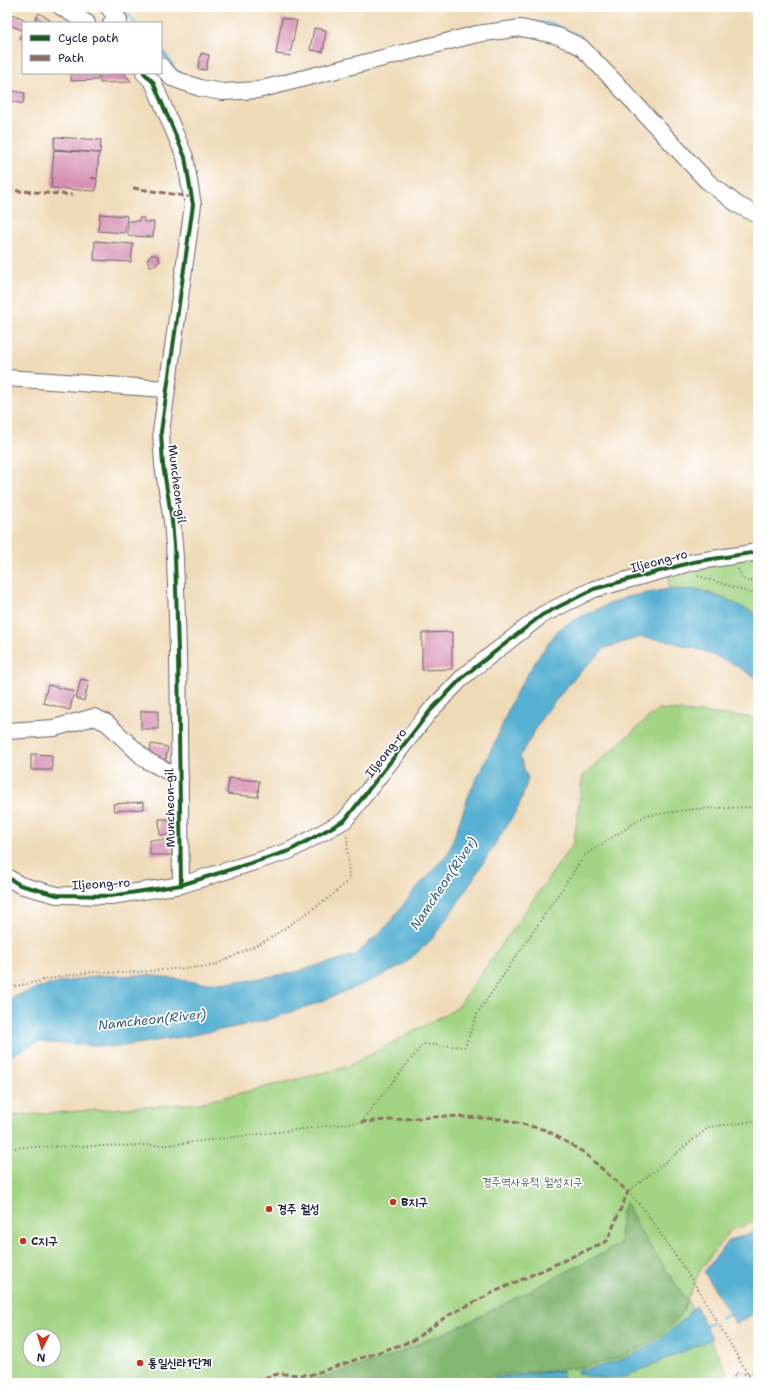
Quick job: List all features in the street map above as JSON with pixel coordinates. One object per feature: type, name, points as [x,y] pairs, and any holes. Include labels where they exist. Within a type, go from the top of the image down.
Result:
[{"type":"street","points":[[61,7],[85,22]]},
{"type":"street","points":[[108,7],[118,22]]},
{"type":"street","points":[[162,67],[172,78],[200,88],[222,92],[258,90],[477,34],[520,28],[558,36],[581,47],[707,181],[738,205],[758,215]]},
{"type":"street","name":"Muncheon-gil","points":[[145,74],[153,82],[185,156],[192,205],[170,371],[160,432],[163,465],[172,521],[175,557],[181,886]]},
{"type":"street","points":[[7,378],[166,389]]},
{"type":"street","name":"Iljeong-ro","points":[[7,877],[20,885],[57,895],[110,896],[181,886],[289,851],[346,820],[430,711],[464,676],[542,615],[594,589],[693,562],[758,552]]},
{"type":"street","points":[[7,731],[54,728],[94,717],[107,722],[146,760],[180,778]]},
{"type":"path","points":[[737,568],[744,579],[748,582],[758,580]]},
{"type":"path","points":[[692,575],[758,595]]},
{"type":"path","points":[[7,1149],[26,1147],[168,1145],[361,1122],[423,1044],[465,1047],[477,1014],[585,855],[645,816],[694,809],[758,808]]},
{"type":"path","points":[[7,988],[64,976],[93,972],[123,973],[213,966],[269,939],[330,897],[349,880],[346,820]]},
{"type":"path","points":[[753,1383],[698,1289],[642,1208],[628,1192],[710,1127],[758,1121]]},
{"type":"path","points":[[729,1383],[737,1373],[748,1374],[758,1369]]},
{"type":"green space","points":[[758,552],[758,616],[726,599],[699,590],[669,589],[669,569]]},
{"type":"green space","name":"경주역사유적 월성지구","points":[[658,709],[749,717],[758,720],[758,1221],[730,1230],[701,1269],[687,1300],[709,1337],[732,1383],[7,1383],[7,1116],[200,1103],[347,1067],[457,1008],[574,842],[583,776]]},
{"type":"green space","points":[[626,1202],[641,1233],[687,1300],[681,1314],[669,1328],[656,1339],[641,1348],[626,1355],[594,1365],[561,1370],[502,1374],[468,1383],[303,1383],[384,1359],[467,1323],[620,1244],[621,1214]]},
{"type":"water","name":"Namcheon(River)","points":[[669,589],[699,590],[726,599],[758,615],[758,679],[732,663],[703,651],[669,641],[640,637],[605,648],[574,678],[543,716],[520,757],[528,779],[518,808],[457,904],[431,940],[402,966],[312,1005],[261,1022],[188,1036],[117,1047],[38,1042],[7,1057],[7,999],[44,986],[96,976],[150,975],[202,983],[239,982],[295,972],[355,955],[388,925],[413,892],[448,854],[470,792],[496,740],[514,696],[539,656],[559,629],[582,616],[626,597]]},
{"type":"water","points":[[758,1230],[758,1311],[736,1324],[704,1272],[729,1241]]},
{"type":"water","points":[[696,1306],[712,1339],[624,1377],[599,1378],[579,1374],[578,1370],[612,1363],[646,1348],[679,1324],[691,1309]]},
{"type":"water","points":[[562,1371],[565,1383],[485,1383],[497,1377]]},
{"type":"building","points":[[7,12],[26,20],[25,22],[22,22],[22,30],[7,24]]},
{"type":"building","points":[[39,13],[50,20],[49,22],[34,22]]},
{"type":"building","points":[[282,18],[297,21],[290,56],[276,54]]},
{"type":"building","points":[[314,28],[326,30],[323,52],[310,50]]},
{"type":"building","points":[[22,33],[22,40],[19,38]]},
{"type":"building","points":[[201,53],[209,55],[206,70],[198,69]]},
{"type":"building","points":[[71,74],[98,74],[98,80],[71,81]]},
{"type":"building","points":[[100,74],[125,74],[131,82],[100,83]]},
{"type":"building","points":[[9,90],[25,93],[23,104],[7,100]]},
{"type":"building","points":[[55,137],[101,140],[100,153],[54,149]]},
{"type":"building","points":[[54,150],[99,153],[97,178],[91,178],[97,179],[96,191],[51,188]]},
{"type":"building","points":[[100,214],[127,216],[125,233],[98,231]]},
{"type":"building","points":[[139,218],[144,218],[144,222],[154,222],[153,237],[128,236],[128,221],[139,221]]},
{"type":"building","points":[[95,241],[133,244],[131,262],[94,260]]},
{"type":"building","points":[[151,255],[157,255],[160,261],[155,266],[150,266],[147,260]]},
{"type":"building","points":[[452,632],[452,669],[422,670],[422,633]]},
{"type":"building","points":[[81,679],[89,681],[84,701],[76,698]]},
{"type":"building","points":[[48,685],[74,691],[70,710],[43,703]]},
{"type":"building","points":[[141,711],[158,711],[158,729],[141,729]]},
{"type":"building","points":[[151,744],[168,747],[165,763],[148,760]]},
{"type":"building","points":[[31,754],[52,755],[52,770],[31,770]]},
{"type":"building","points":[[229,778],[259,781],[258,797],[227,794]]},
{"type":"building","points":[[143,802],[144,809],[114,811],[113,804]]},
{"type":"building","points":[[159,819],[171,819],[171,835],[160,835]]},
{"type":"building","points":[[150,840],[171,840],[172,855],[150,855]]},
{"type":"waterway","points":[[122,7],[134,22]]},
{"type":"waterway","points":[[533,23],[552,24],[579,36],[584,41]]},
{"type":"waterway","points":[[162,51],[179,74]]},
{"type":"waterway","points":[[721,1318],[729,1314]]},
{"type":"waterway","points":[[705,1326],[711,1323]]},
{"type":"waterway","points":[[587,1383],[589,1376]]},
{"type":"marked path","points":[[133,188],[191,197]]},
{"type":"marked path","points":[[7,190],[73,195]]},
{"type":"marked path","points":[[247,1383],[278,1374],[310,1375],[412,1341],[447,1316],[494,1292],[607,1241],[628,1192],[583,1152],[546,1130],[501,1119],[448,1116],[361,1122]]},
{"type":"cycle path","points":[[145,74],[153,82],[185,157],[193,205],[161,432],[163,465],[172,521],[175,557],[178,651],[181,885]]},
{"type":"cycle path","points":[[7,877],[20,885],[57,895],[111,896],[181,885],[289,851],[345,820],[430,711],[464,676],[542,615],[594,589],[693,562],[758,552]]},
{"type":"place","name":"B지구","points":[[393,1202]]},
{"type":"place","name":"경주 월성","points":[[269,1209]]},
{"type":"place","name":"C지구","points":[[23,1241]]},
{"type":"place","name":"통일신라1단계","points":[[140,1363]]}]
